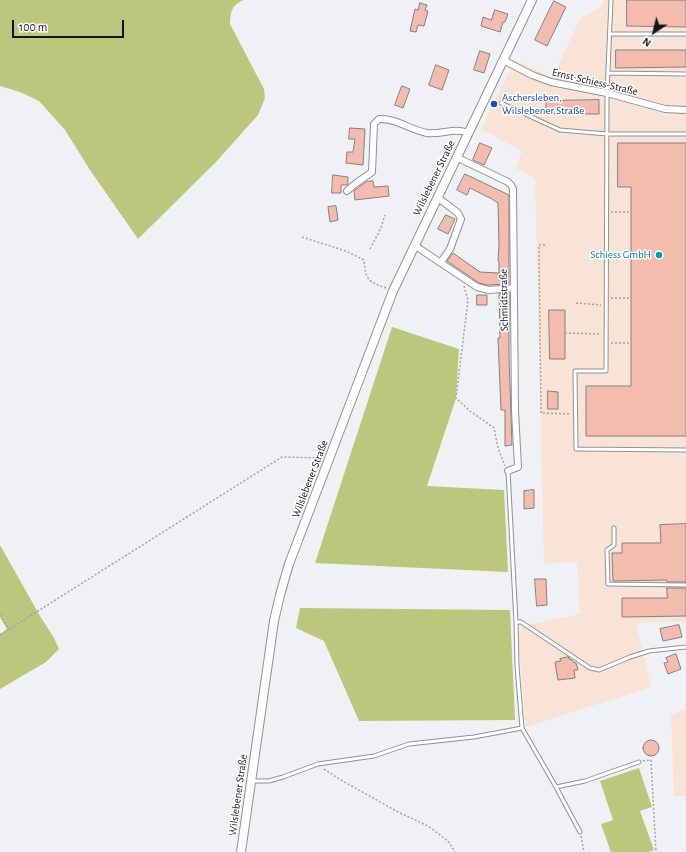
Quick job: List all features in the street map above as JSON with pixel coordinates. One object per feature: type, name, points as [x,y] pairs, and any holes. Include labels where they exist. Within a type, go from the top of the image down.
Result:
[{"type":"street","name":"Wilslebener Straße","points":[[241,852],[274,621],[289,564],[393,291],[412,248],[532,0]]},
{"type":"street","name":"Ernst-Schiess-Straße","points":[[503,60],[541,79],[564,86],[607,93],[665,109],[686,110]]},
{"type":"street","name":"Wilslebener Straße","points":[[347,191],[372,172],[374,124],[379,119],[385,118],[392,120],[428,133],[456,130],[468,133]]},
{"type":"street","name":"Schmidtstraße","points":[[456,157],[511,185],[513,189],[515,411],[518,467],[508,471]]},
{"type":"street","points":[[437,198],[458,213],[461,219],[450,249],[441,262]]},
{"type":"street","points":[[412,248],[441,262],[457,275],[477,287],[489,290],[514,288]]},
{"type":"lane","points":[[611,0],[607,93],[606,371],[575,371],[576,449],[686,450]]},
{"type":"lane","points":[[610,34],[686,34]]},
{"type":"lane","points":[[608,73],[686,74]]},
{"type":"lane","points":[[501,103],[560,130],[607,134],[686,134]]},
{"type":"lane","points":[[508,471],[517,666],[522,728],[580,832]]},
{"type":"lane","points":[[614,528],[614,545],[607,550],[608,584],[686,585]]},
{"type":"lane","points":[[516,622],[521,622],[594,670],[599,670],[649,651],[686,647]]},
{"type":"lane","points":[[252,780],[269,781],[318,764],[374,756],[409,744],[474,737],[522,728]]},
{"type":"lane","points":[[556,787],[585,781],[640,762]]},
{"type":"path","points":[[607,212],[631,212]]},
{"type":"path","points":[[370,249],[381,228],[385,215]]},
{"type":"path","points":[[302,237],[346,251],[364,260],[365,273],[368,279],[375,284],[393,291]]},
{"type":"path","points":[[545,245],[540,245],[542,413],[575,414]]},
{"type":"path","points":[[457,275],[465,289],[468,300],[456,398],[494,428],[498,448],[508,471]]},
{"type":"path","points":[[607,298],[631,298]]},
{"type":"path","points":[[576,303],[606,305]]},
{"type":"path","points":[[565,333],[606,334]]},
{"type":"path","points":[[606,342],[631,343]]},
{"type":"path","points":[[0,636],[282,457],[318,458],[329,460]]},
{"type":"path","points":[[0,615],[9,630]]},
{"type":"path","points":[[640,762],[652,760],[656,852]]},
{"type":"path","points":[[318,764],[341,780],[398,812],[428,826],[448,841],[455,852]]},
{"type":"path","points":[[580,832],[584,852]]},
{"type":"shaded area","points":[[603,0],[686,0],[686,621],[636,623],[651,687],[526,727],[517,627],[580,614],[577,562],[544,563],[535,179],[516,168],[522,151],[481,129],[515,60],[552,78],[580,19],[603,5]]},
{"type":"shaded area","points":[[686,709],[686,796],[674,796],[671,715]]},
{"type":"green space","points":[[0,0],[243,0],[232,9],[230,24],[264,89],[265,98],[258,115],[215,163],[138,239],[90,170],[65,130],[39,101],[20,92],[0,86]]},
{"type":"green space","points":[[392,327],[459,349],[456,398],[427,486],[504,490],[508,572],[315,563]]},
{"type":"green space","points":[[0,545],[59,649],[46,662],[0,689],[0,634],[7,629],[0,617]]},
{"type":"green space","points":[[300,608],[510,610],[515,720],[359,721],[324,641],[296,628]]},
{"type":"green space","points":[[639,768],[652,807],[640,811],[654,850],[648,852],[611,852],[601,824],[613,820],[600,781]]},
{"type":"building","points":[[627,0],[686,0],[686,27],[627,26]]},
{"type":"building","points":[[554,1],[566,7],[547,46],[535,40]]},
{"type":"building","points":[[420,3],[427,5],[425,10],[428,11],[424,26],[418,25],[416,32],[410,31],[415,9],[418,10]]},
{"type":"building","points":[[495,10],[508,14],[505,22],[503,22],[500,32],[481,26],[483,17],[491,20]]},
{"type":"building","points":[[616,50],[686,50],[686,67],[616,68]]},
{"type":"building","points":[[480,51],[490,54],[484,73],[474,70]]},
{"type":"building","points":[[436,65],[449,70],[442,90],[429,85]]},
{"type":"building","points":[[402,86],[410,89],[403,108],[395,105]]},
{"type":"building","points":[[599,100],[599,114],[546,114],[546,101]]},
{"type":"building","points":[[350,128],[365,129],[363,165],[346,163],[347,152],[353,152],[355,139],[349,139]]},
{"type":"building","points":[[480,143],[492,148],[484,165],[473,160]]},
{"type":"building","name":"Schiess GmbH","points":[[618,143],[686,143],[686,436],[586,436],[586,386],[631,386],[631,187],[618,187]]},
{"type":"building","points":[[465,174],[509,195],[509,284],[487,285],[479,283],[447,261],[453,253],[480,272],[499,273],[498,203],[470,188],[467,195],[457,190]]},
{"type":"building","points":[[333,175],[348,177],[348,184],[341,185],[341,193],[332,193]]},
{"type":"building","points":[[373,181],[374,187],[388,186],[389,196],[355,200],[354,191],[366,182]]},
{"type":"building","points":[[336,206],[338,220],[330,222],[328,207]]},
{"type":"building","points":[[446,215],[455,219],[448,234],[438,229]]},
{"type":"building","points":[[509,293],[509,357],[512,445],[505,446],[505,410],[501,410],[498,338],[500,338],[499,294]]},
{"type":"building","points":[[477,295],[487,295],[487,305],[477,305]]},
{"type":"building","points":[[549,310],[565,310],[565,359],[550,359]]},
{"type":"building","points":[[548,391],[558,392],[558,409],[548,409]]},
{"type":"building","points":[[534,490],[534,508],[524,509],[524,491]]},
{"type":"building","points":[[686,524],[686,582],[667,582],[667,580],[613,581],[612,553],[622,553],[622,543],[661,543],[660,525]]},
{"type":"building","points":[[535,579],[546,579],[547,605],[537,606]]},
{"type":"building","points":[[667,588],[686,588],[686,616],[622,617],[622,598],[667,598]]},
{"type":"building","points":[[679,625],[682,637],[663,641],[660,629]]},
{"type":"building","points":[[676,654],[681,669],[668,674],[664,663],[668,662],[666,658]]},
{"type":"building","points":[[569,657],[569,659],[576,663],[578,670],[574,670],[575,678],[558,680],[555,662]]},
{"type":"building","points":[[648,740],[654,740],[659,745],[657,754],[654,756],[648,756],[643,751],[643,745]]},
{"type":"place","name":"Aschersleben, Wilslebener Straße","points":[[494,104]]},
{"type":"place","name":"Schiess GmbH","points":[[659,255]]}]
